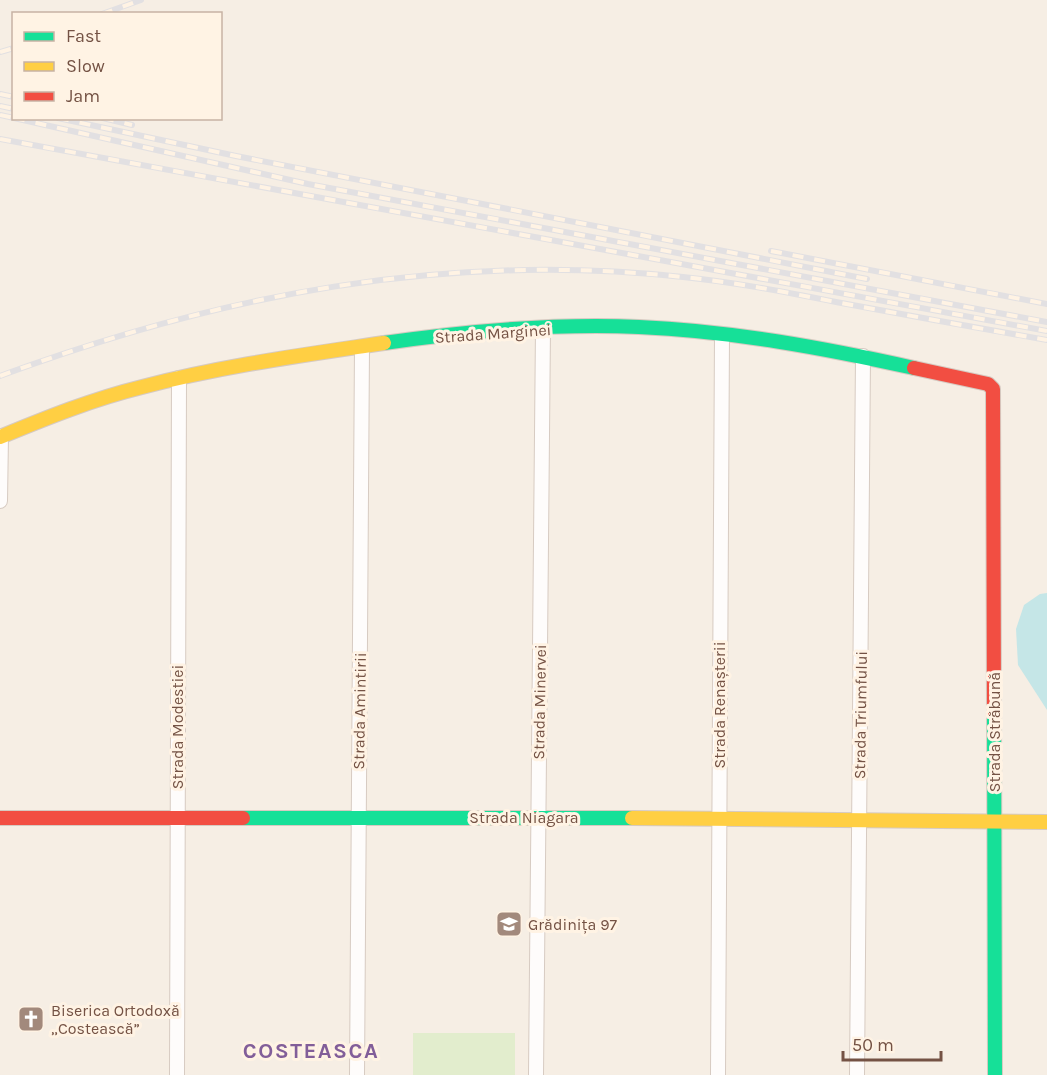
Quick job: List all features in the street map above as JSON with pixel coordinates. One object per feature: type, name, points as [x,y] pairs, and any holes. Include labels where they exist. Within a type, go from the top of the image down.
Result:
[{"type":"street","name":"Strada Marginei","points":[[0,436],[119,393],[179,378],[362,346],[455,333],[543,328],[639,327],[722,335],[863,356],[988,384],[993,388]]},
{"type":"street","name":"Strada Minervei","points":[[536,1075],[543,328]]},
{"type":"street","name":"Strada Renașterii","points":[[718,1075],[722,335]]},
{"type":"street","name":"Strada Amintirii","points":[[357,1075],[362,346]]},
{"type":"street","name":"Strada Triumfului","points":[[857,1075],[863,356]]},
{"type":"street","name":"Strada Modestiei","points":[[177,1075],[179,378]]},
{"type":"street","name":"Strada Străbună","points":[[993,388],[995,1075]]},
{"type":"street","points":[[0,436],[0,501]]},
{"type":"street","name":"Strada Niagara","points":[[0,819],[538,817],[1047,822]]},
{"type":"green space","points":[[413,1033],[515,1033],[515,1075],[413,1075]]},
{"type":"water","points":[[1047,593],[1047,710],[1018,665],[1016,629],[1024,605],[1040,594]]},
{"type":"railway","points":[[108,12],[141,0]]},
{"type":"railway","points":[[0,52],[12,49]]},
{"type":"railway","points":[[0,94],[12,97]]},
{"type":"railway","points":[[0,106],[12,109]]},
{"type":"railway","points":[[0,115],[12,118]]},
{"type":"railway","points":[[23,120],[308,184],[1047,322]]},
{"type":"railway","points":[[67,120],[236,156],[867,279]]},
{"type":"railway","points":[[111,120],[132,125]]},
{"type":"railway","points":[[0,139],[1047,331]]},
{"type":"railway","points":[[771,251],[1047,304]]},
{"type":"railway","points":[[0,376],[83,347],[167,322],[251,302],[336,286],[421,276],[507,270],[594,271],[702,279],[1047,340]]},
{"type":"traffic: fast","points":[[384,343],[511,329],[575,326],[639,327],[709,332],[778,342],[914,368]]},
{"type":"traffic: fast","points":[[994,711],[995,1075]]},
{"type":"traffic: fast","points":[[243,818],[632,818]]},
{"type":"traffic: slow","points":[[0,437],[88,403],[172,380],[263,362],[384,343]]},
{"type":"traffic: slow","points":[[632,818],[1047,822]]},
{"type":"traffic: jam","points":[[914,368],[988,384],[993,389],[994,711]]},
{"type":"traffic: jam","points":[[0,818],[243,818]]},
{"type":"place","name":"Grădinița 97","points":[[509,924]]},
{"type":"place","name":"Biserica Ortodoxă „Costească”","points":[[31,1019]]},
{"type":"district","name":"COSTEASCA","points":[[311,1050]]}]
